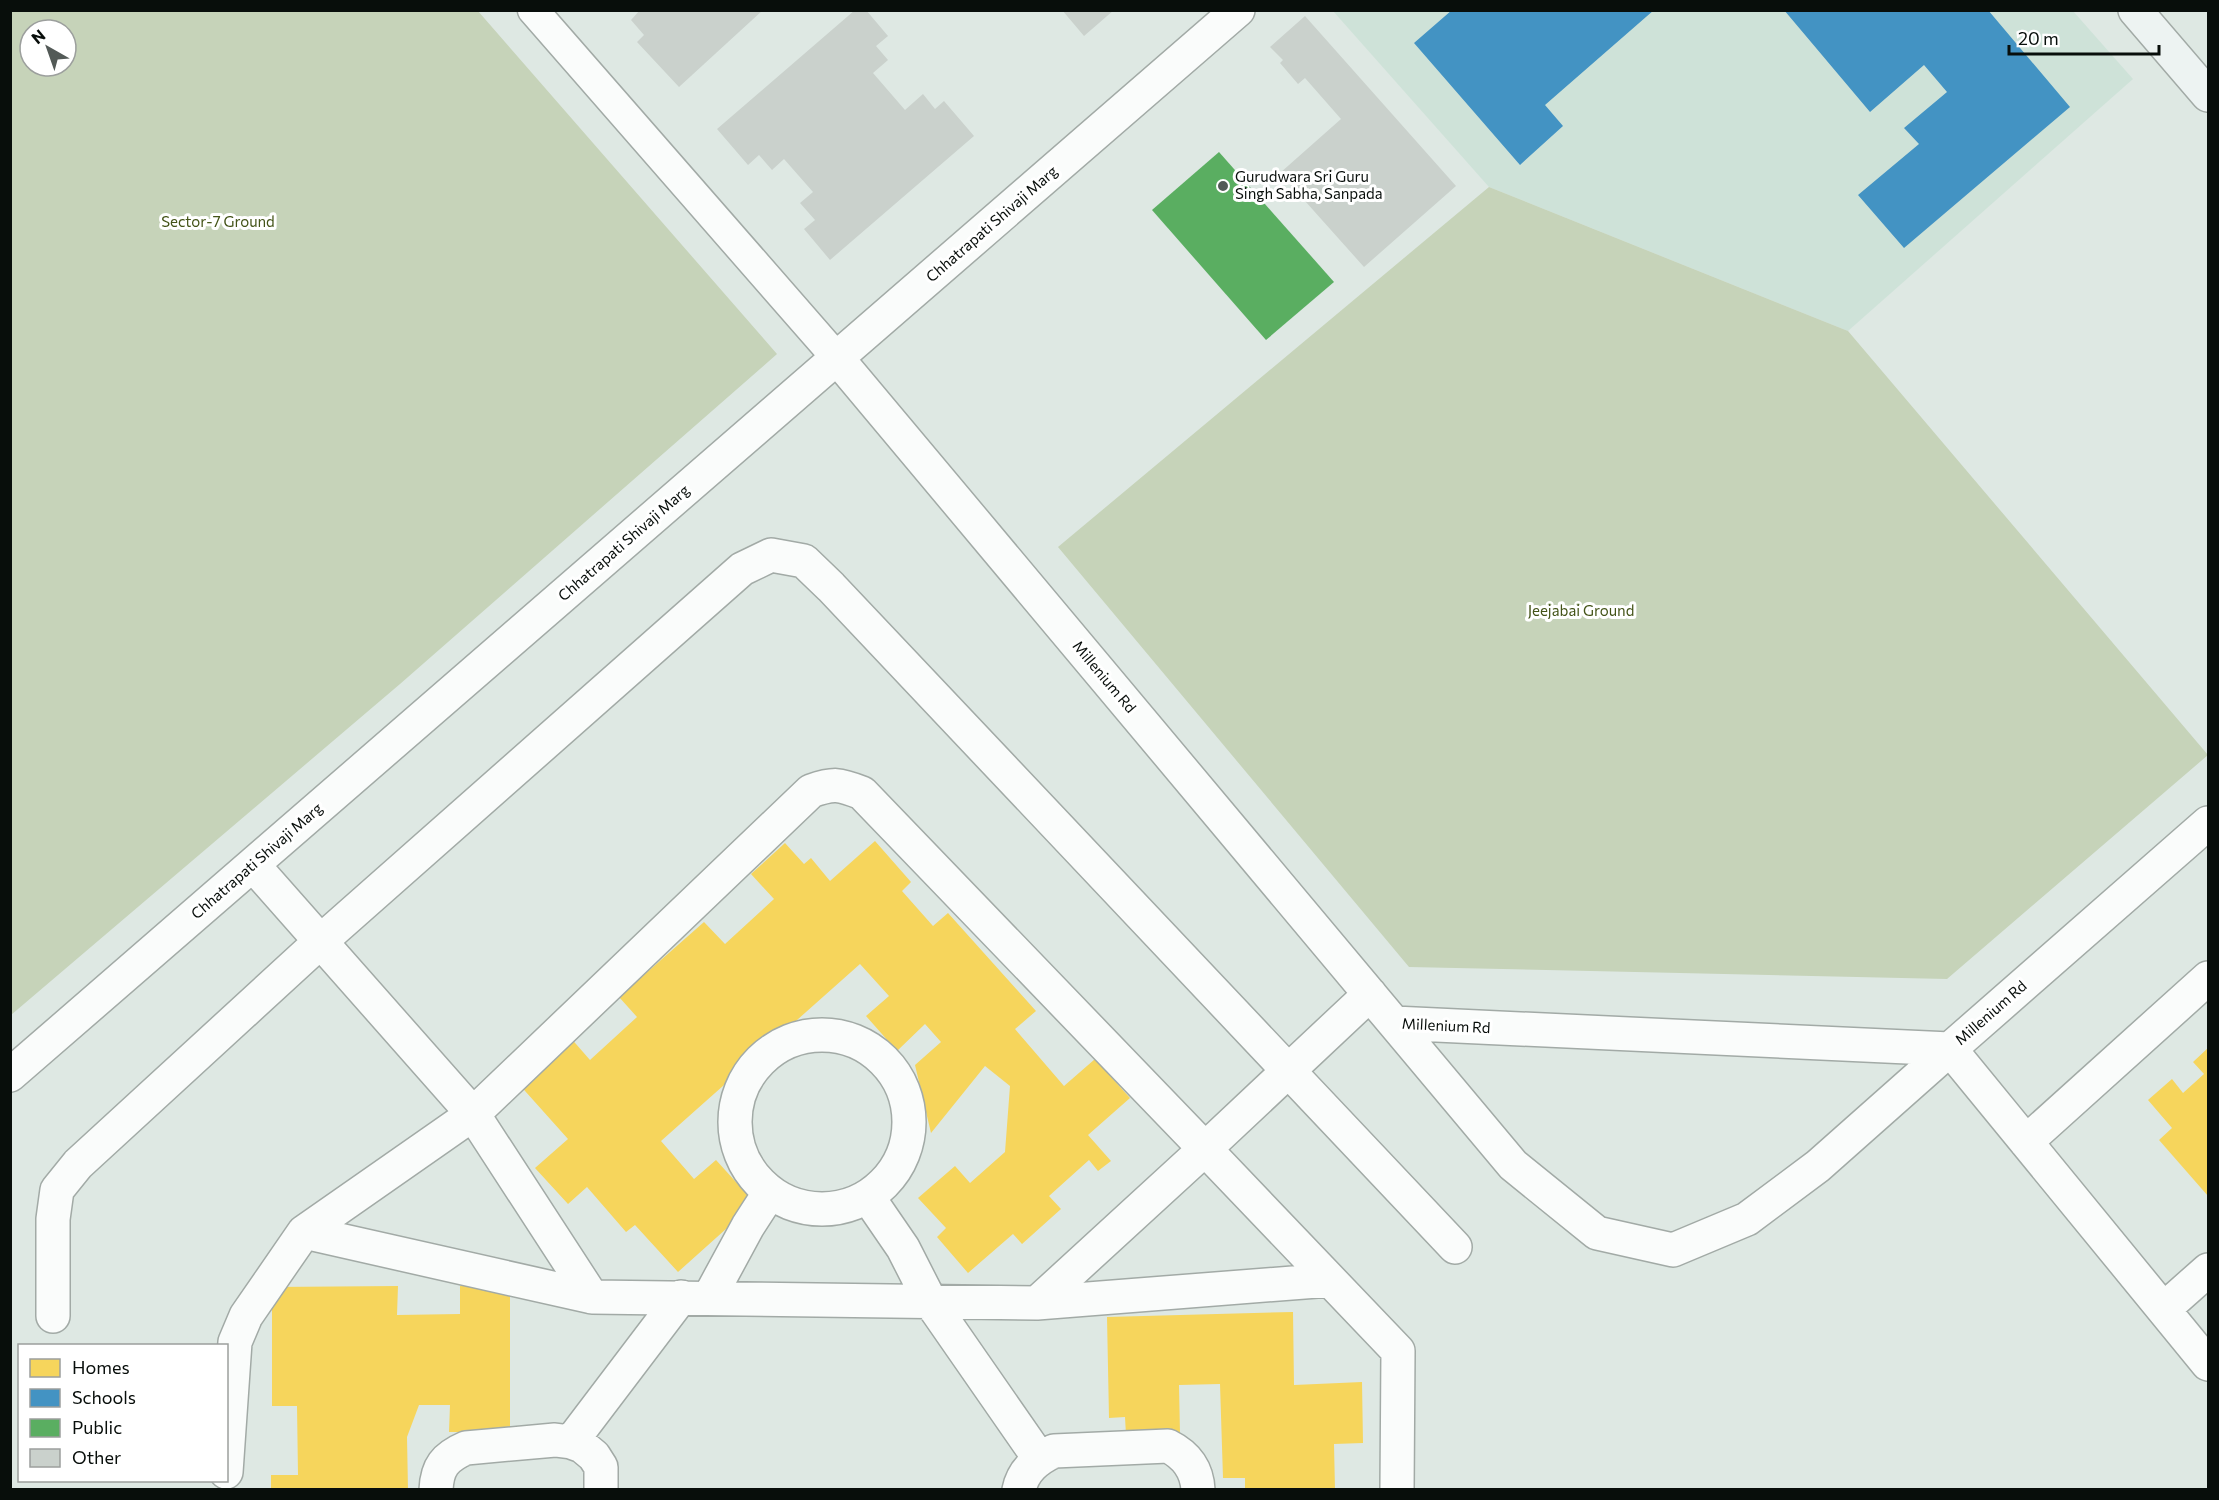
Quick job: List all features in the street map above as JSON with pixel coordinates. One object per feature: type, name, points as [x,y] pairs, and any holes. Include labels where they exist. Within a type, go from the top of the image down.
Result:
[{"type":"main road","points":[[2135,10],[2208,95]]},
{"type":"street","name":"Chhatrapati Shivaji Marg","points":[[10,1074],[1238,10]]},
{"type":"street","name":"Millenium Rd","points":[[837,358],[1394,1023],[1950,1049],[2208,823]]},
{"type":"street","points":[[53,1316],[53,1218],[57,1190],[78,1164],[321,941],[742,569],[771,555],[804,561],[831,587],[1287,1072],[1455,1247]]},
{"type":"street","points":[[228,1446],[236,1342],[246,1316],[304,1232],[473,1114],[811,790],[831,784],[846,786],[862,793],[1398,1351],[1397,1490]]},
{"type":"street","points":[[253,865],[473,1114],[592,1297]]},
{"type":"street","points":[[2026,1142],[2208,978]]},
{"type":"street","points":[[1037,1302],[1370,994]]},
{"type":"street","points":[[1394,1023],[1513,1164],[1580,1220],[1597,1233],[1673,1250],[1747,1219],[1818,1166],[1950,1049],[2208,1364]]},
{"type":"street","points":[[809,1036],[836,1036],[865,1046],[889,1065],[904,1091],[910,1121],[905,1151],[891,1177],[868,1197],[839,1208],[809,1209],[780,1199],[770,1192],[758,1183],[744,1161],[736,1135],[737,1108],[745,1082],[761,1060],[783,1044],[809,1036]]},
{"type":"street","points":[[571,1442],[695,1298],[770,1192]]},
{"type":"street","points":[[868,1197],[903,1248],[930,1301],[1039,1458]]},
{"type":"street","points":[[304,1232],[592,1297],[1037,1302],[1330,1280]]},
{"type":"street","points":[[2164,1310],[2208,1270]]},
{"type":"street","points":[[436,1490],[437,1477],[442,1464],[453,1454],[466,1448],[555,1440],[582,1446],[594,1456],[601,1467],[601,1490]]},
{"type":"street","points":[[1019,1490],[1027,1470],[1039,1458],[1054,1451],[1168,1446],[1182,1453],[1191,1464],[1198,1482],[1198,1490]]},
{"type":"lane","points":[[533,10],[837,358]]},
{"type":"shaded area","points":[[1333,11],[2073,11],[2133,79],[1848,331],[1489,187]]},
{"type":"green space","name":"Sector-7 Ground","points":[[11,10],[478,11],[777,354],[400,684],[11,1015]]},
{"type":"green space","name":"Jeejabai Ground","points":[[1489,187],[1848,331],[2208,755],[1947,979],[1409,967],[1058,547]]},
{"type":"building: Homes","points":[[875,841],[911,882],[902,891],[933,926],[948,913],[1036,1011],[1015,1029],[1064,1086],[1095,1059],[1130,1098],[1088,1135],[1111,1161],[1098,1171],[1089,1160],[1049,1196],[1061,1209],[1022,1244],[1013,1234],[968,1273],[937,1237],[946,1228],[918,1198],[955,1166],[970,1183],[1005,1152],[1010,1086],[985,1066],[931,1133],[915,1065],[941,1042],[925,1024],[897,1051],[866,1016],[889,996],[860,964],[661,1141],[694,1179],[716,1160],[755,1203],[678,1272],[635,1225],[626,1232],[587,1187],[568,1204],[535,1168],[568,1139],[517,1082],[569,1036],[590,1060],[637,1017],[619,997],[704,922],[725,944],[774,899],[751,874],[785,843],[804,864],[811,858],[830,881]]},
{"type":"building: Homes","points":[[2208,1048],[2208,1196],[2159,1140],[2172,1128],[2148,1100],[2172,1079],[2183,1093],[2204,1074],[2193,1062]]},
{"type":"building: Homes","points":[[398,1286],[397,1315],[460,1314],[460,1286],[510,1286],[510,1432],[449,1432],[450,1405],[419,1405],[407,1437],[408,1490],[271,1490],[271,1475],[298,1475],[297,1406],[272,1406],[272,1287]]},
{"type":"building: Homes","points":[[1293,1312],[1294,1385],[1362,1382],[1363,1443],[1334,1444],[1335,1490],[1245,1490],[1245,1478],[1223,1478],[1220,1384],[1179,1385],[1180,1434],[1126,1435],[1125,1417],[1109,1418],[1107,1317]]},
{"type":"building: Schools","points":[[1452,10],[1654,10],[1545,105],[1563,126],[1520,165],[1414,43]]},
{"type":"building: Schools","points":[[1784,10],[1988,10],[2070,107],[1904,248],[1858,195],[1919,144],[1904,128],[1947,92],[1924,65],[1870,112]]},
{"type":"building: Public","points":[[1219,152],[1334,282],[1266,340],[1152,210]]},
{"type":"building: Other","points":[[640,10],[763,10],[679,87],[637,42],[644,35],[631,20]]},
{"type":"building: Other","points":[[855,10],[866,10],[888,36],[876,46],[888,60],[873,73],[905,110],[923,94],[935,109],[944,101],[974,136],[830,260],[804,229],[815,220],[800,203],[813,192],[784,159],[772,170],[759,155],[748,165],[717,129]]},
{"type":"building: Other","points":[[1062,10],[1114,10],[1084,36]]},
{"type":"building: Other","points":[[1305,16],[1456,186],[1364,267],[1280,173],[1341,119],[1305,78],[1298,84],[1280,63],[1283,60],[1270,47]]},
{"type":"place","name":"Gurudwara Sri Guru Singh Sabha, Sanpada","points":[[1223,186]]}]
